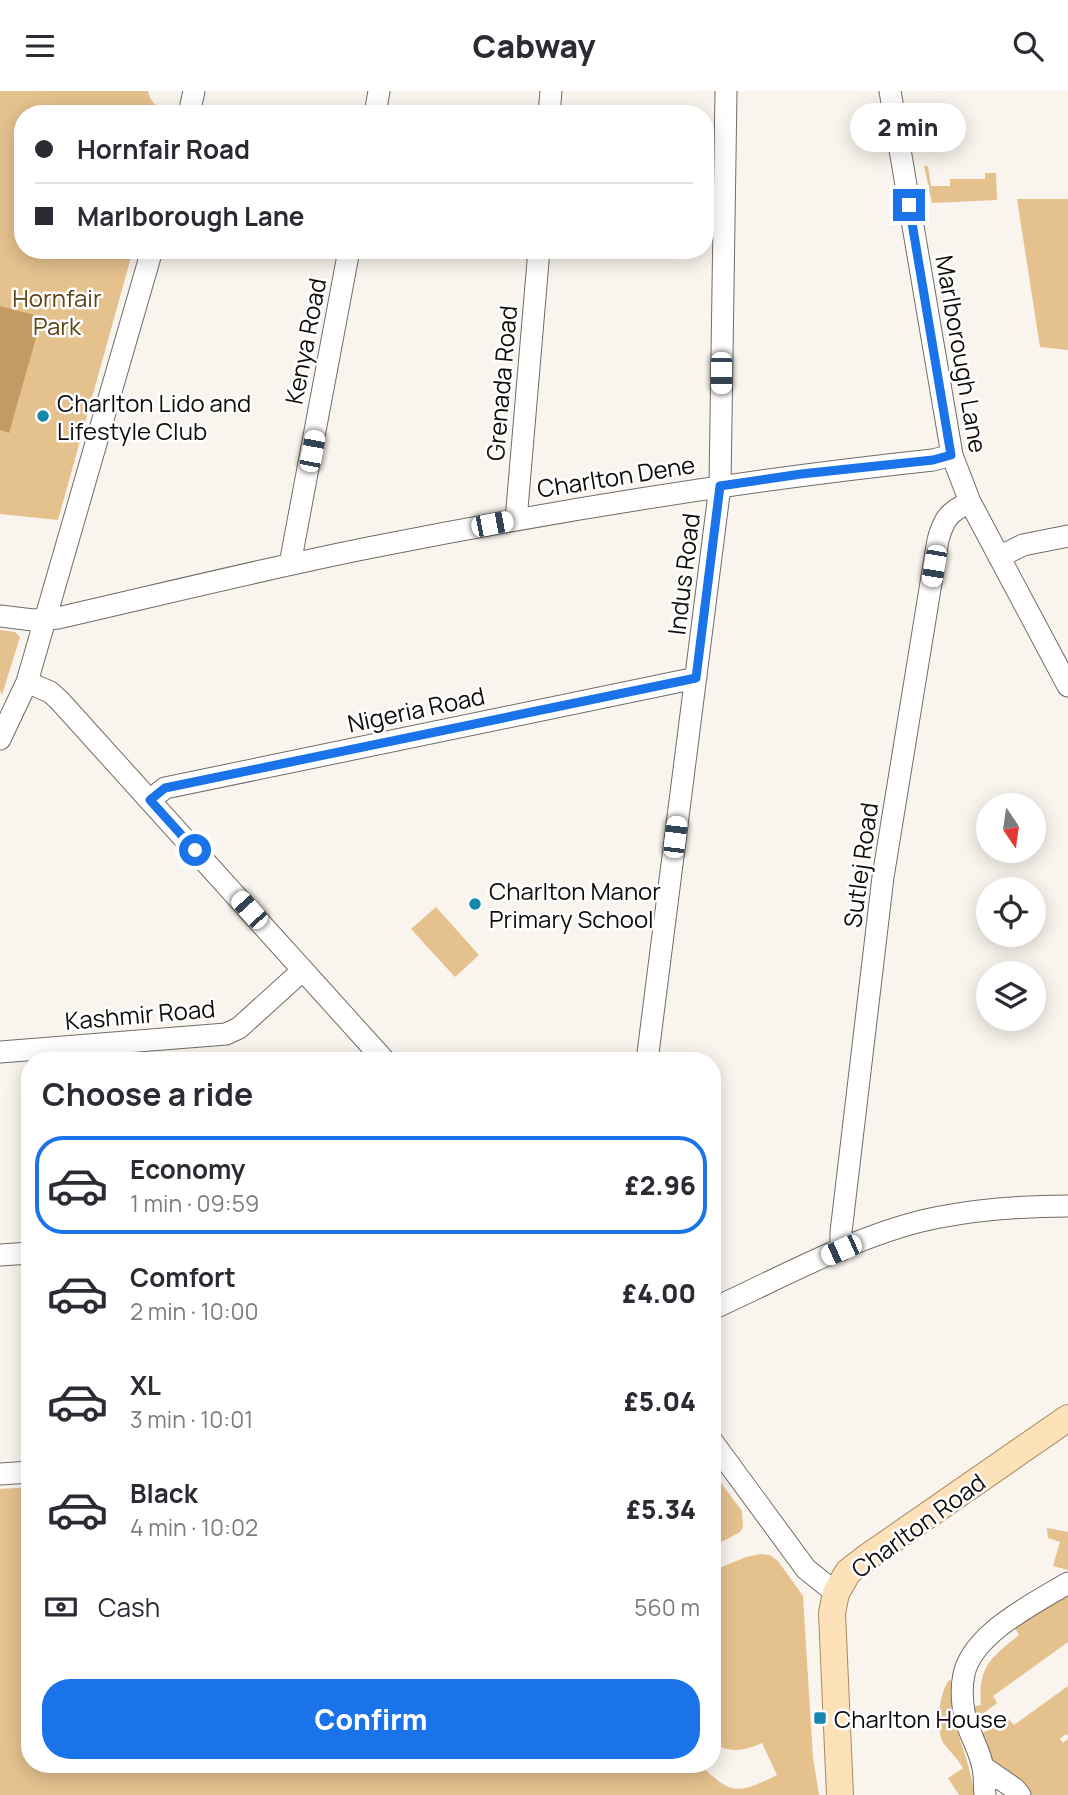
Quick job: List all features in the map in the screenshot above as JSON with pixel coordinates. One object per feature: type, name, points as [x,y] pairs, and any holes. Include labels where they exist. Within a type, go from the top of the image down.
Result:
[{"type":"main road","name":"Charlton Road","points":[[839,1795],[832,1613],[836,1593],[848,1572],[1068,1418]]},
{"type":"street","name":"Indus Road","points":[[649,1052],[720,486],[726,91]]},
{"type":"street","name":"Marlborough Lane","points":[[890,91],[951,455],[970,502],[1068,686]]},
{"type":"street","points":[[0,739],[27,682],[149,259]]},
{"type":"street","name":"Kenya Road","points":[[290,564],[347,259]]},
{"type":"street","name":"Grenada Road","points":[[516,520],[538,259]]},
{"type":"street","name":"Charlton Dene","points":[[0,616],[33,620],[64,617],[290,564],[516,520],[720,486],[933,460],[951,455]]},
{"type":"street","name":"Sutlej Road","points":[[841,1250],[883,877],[938,540],[942,526],[952,511],[970,502]]},
{"type":"street","points":[[999,557],[1023,545],[1068,536]]},
{"type":"street","name":"Nigeria Road","points":[[150,800],[165,788],[696,678]]},
{"type":"street","points":[[27,682],[50,692],[59,700],[377,1052]]},
{"type":"street","name":"Kashmir Road","points":[[0,1052],[226,1034],[239,1028],[303,970]]},
{"type":"street","points":[[721,1304],[841,1250],[887,1232],[938,1217],[989,1209],[1068,1206]]},
{"type":"street","points":[[0,1255],[21,1254]]},
{"type":"street","points":[[721,1453],[806,1569],[836,1593]]},
{"type":"street","points":[[0,1474],[21,1473]]},
{"type":"street","points":[[985,1795],[983,1767],[970,1733],[963,1702],[962,1686],[968,1664],[984,1641],[1007,1621],[1068,1583]]},
{"type":"street","points":[[983,1767],[1020,1795]]},
{"type":"green space","name":"Hornfair Park","points":[[0,91],[148,91],[156,105],[14,105],[14,259],[130,259],[58,520],[0,514]]},
{"type":"green space","points":[[924,165],[928,167],[931,186],[950,186],[950,179],[985,179],[985,173],[996,173],[997,200],[932,203]]},
{"type":"green space","points":[[1017,199],[1068,199],[1068,350],[1040,347]]},
{"type":"green space","points":[[0,630],[15,632],[20,637],[2,695],[0,691]]},
{"type":"green space","points":[[436,907],[479,955],[455,977],[411,929]]},
{"type":"green space","points":[[721,1483],[742,1511],[743,1527],[740,1532],[721,1542]]},
{"type":"green space","points":[[21,1488],[21,1773],[709,1773],[719,1782],[735,1789],[752,1786],[777,1775],[762,1743],[737,1750],[721,1746],[721,1567],[760,1554],[770,1555],[778,1561],[803,1596],[813,1758],[819,1795],[0,1795],[0,1489]]},
{"type":"green space","points":[[1047,1528],[1068,1532],[1068,1570],[1053,1566],[1060,1542],[1048,1538]]},
{"type":"green space","points":[[1068,1590],[1068,1642],[993,1696],[997,1703],[981,1715],[974,1715],[969,1707],[981,1705],[982,1681],[988,1664],[1019,1635],[1013,1625]]},
{"type":"green space","points":[[949,1680],[952,1681],[951,1696],[956,1725],[974,1795],[959,1795],[948,1778],[963,1768],[943,1743],[940,1734],[941,1701]]},
{"type":"green space","points":[[1068,1686],[1068,1735],[1060,1739],[1063,1743],[1068,1739],[1068,1795],[1027,1795],[995,1768],[981,1734],[1007,1717],[1014,1725]]},
{"type":"shaded area","points":[[0,306],[42,317],[9,433],[0,430]]},
{"type":"place","name":"Charlton Lido and Lifestyle Club","points":[[43,416]]},
{"type":"place","name":"Charlton Manor Primary School","points":[[475,904]]},
{"type":"place","name":"Charlton House","points":[[820,1718]]},
{"type":"route","points":[[195,850],[150,800],[165,788],[696,678],[720,486],[933,460],[951,455],[909,205]]}]
